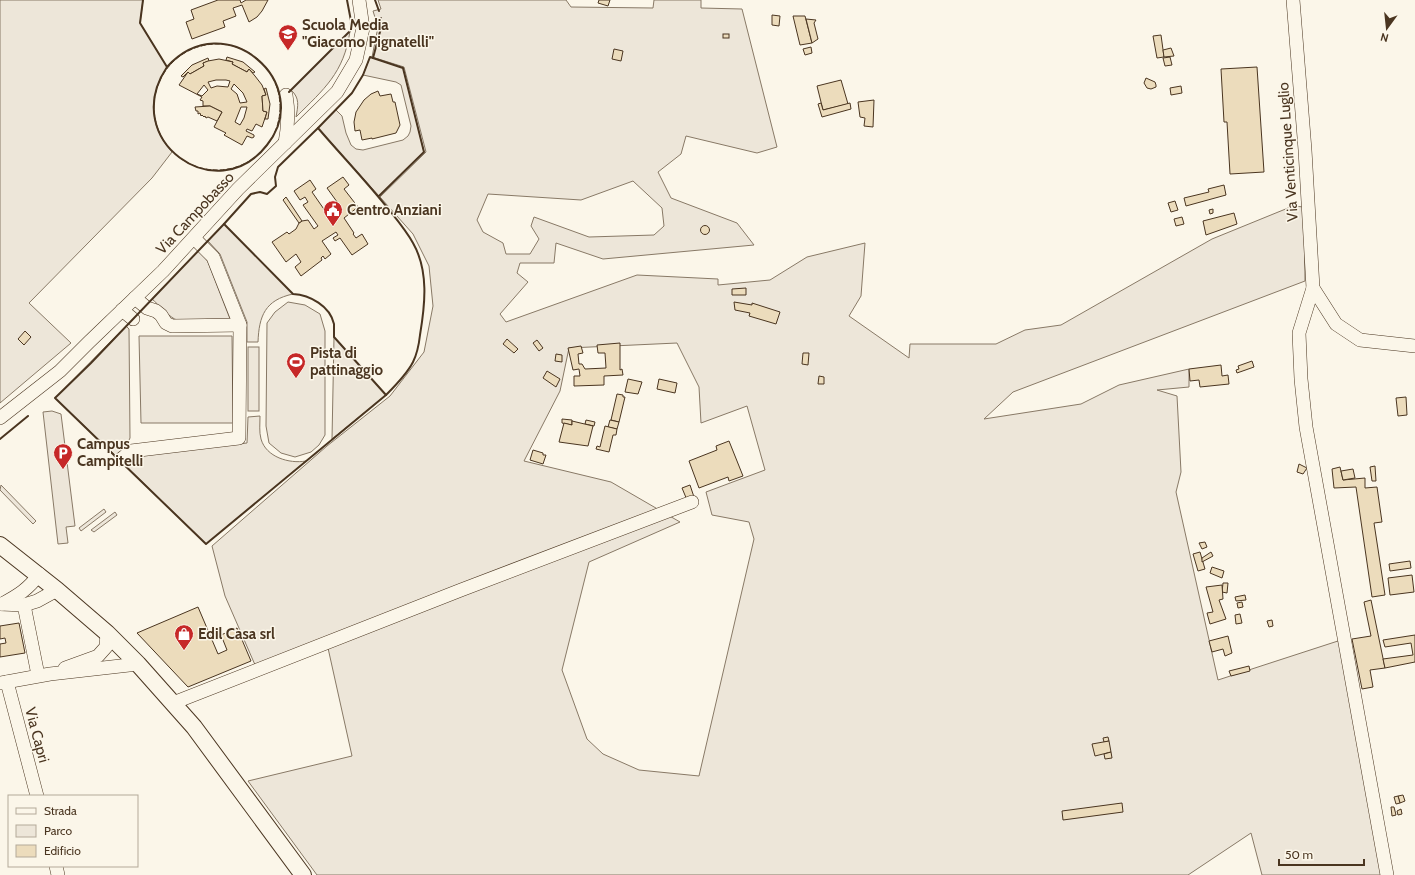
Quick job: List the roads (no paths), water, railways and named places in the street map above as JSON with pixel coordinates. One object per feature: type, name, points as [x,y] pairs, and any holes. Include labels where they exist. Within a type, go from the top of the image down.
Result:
[{"type":"main road","points":[[0,545],[39,574],[107,633],[138,664],[194,727],[303,875]]},
{"type":"street","name":"Via Campobasso","points":[[0,418],[60,371],[122,310],[198,242],[238,189],[337,92],[356,60],[363,28],[359,0]]},
{"type":"street","name":"Via Venticinque Luglio","points":[[1293,0],[1316,294]]},
{"type":"street","points":[[285,143],[288,117],[286,95]]},
{"type":"street","points":[[120,460],[131,450],[239,438],[240,326],[213,257],[198,242]]},
{"type":"street","points":[[1316,294],[1336,324],[1360,340],[1415,346]]},
{"type":"street","points":[[1316,294],[1300,333],[1301,379],[1306,427],[1387,875]]},
{"type":"street","points":[[135,298],[145,307],[156,311],[161,315],[166,323],[172,326],[240,326]]},
{"type":"street","points":[[122,310],[133,319]]},
{"type":"street","points":[[173,703],[461,590],[692,502]]},
{"type":"street","points":[[1,604],[25,591],[33,584],[39,574]]},
{"type":"street","points":[[1,604],[24,605],[37,601],[57,590]]},
{"type":"street","points":[[24,605],[44,674]]},
{"type":"street","name":"Via Capri","points":[[44,674],[98,656],[106,647],[107,633]]},
{"type":"street","name":"Via Capri","points":[[37,795],[3,682],[44,674],[138,664]]},
{"type":"place","name":"Scuola Media \"Giacomo Pignatelli\"","points":[[288,51]]},
{"type":"place","name":"Centro Anziani","points":[[333,227]]},
{"type":"place","name":"Pista di pattinaggio","points":[[296,379]]},
{"type":"place","name":"Campus Campitelli","points":[[63,470]]},
{"type":"place","name":"Edil Casa srl","points":[[184,651]]}]
